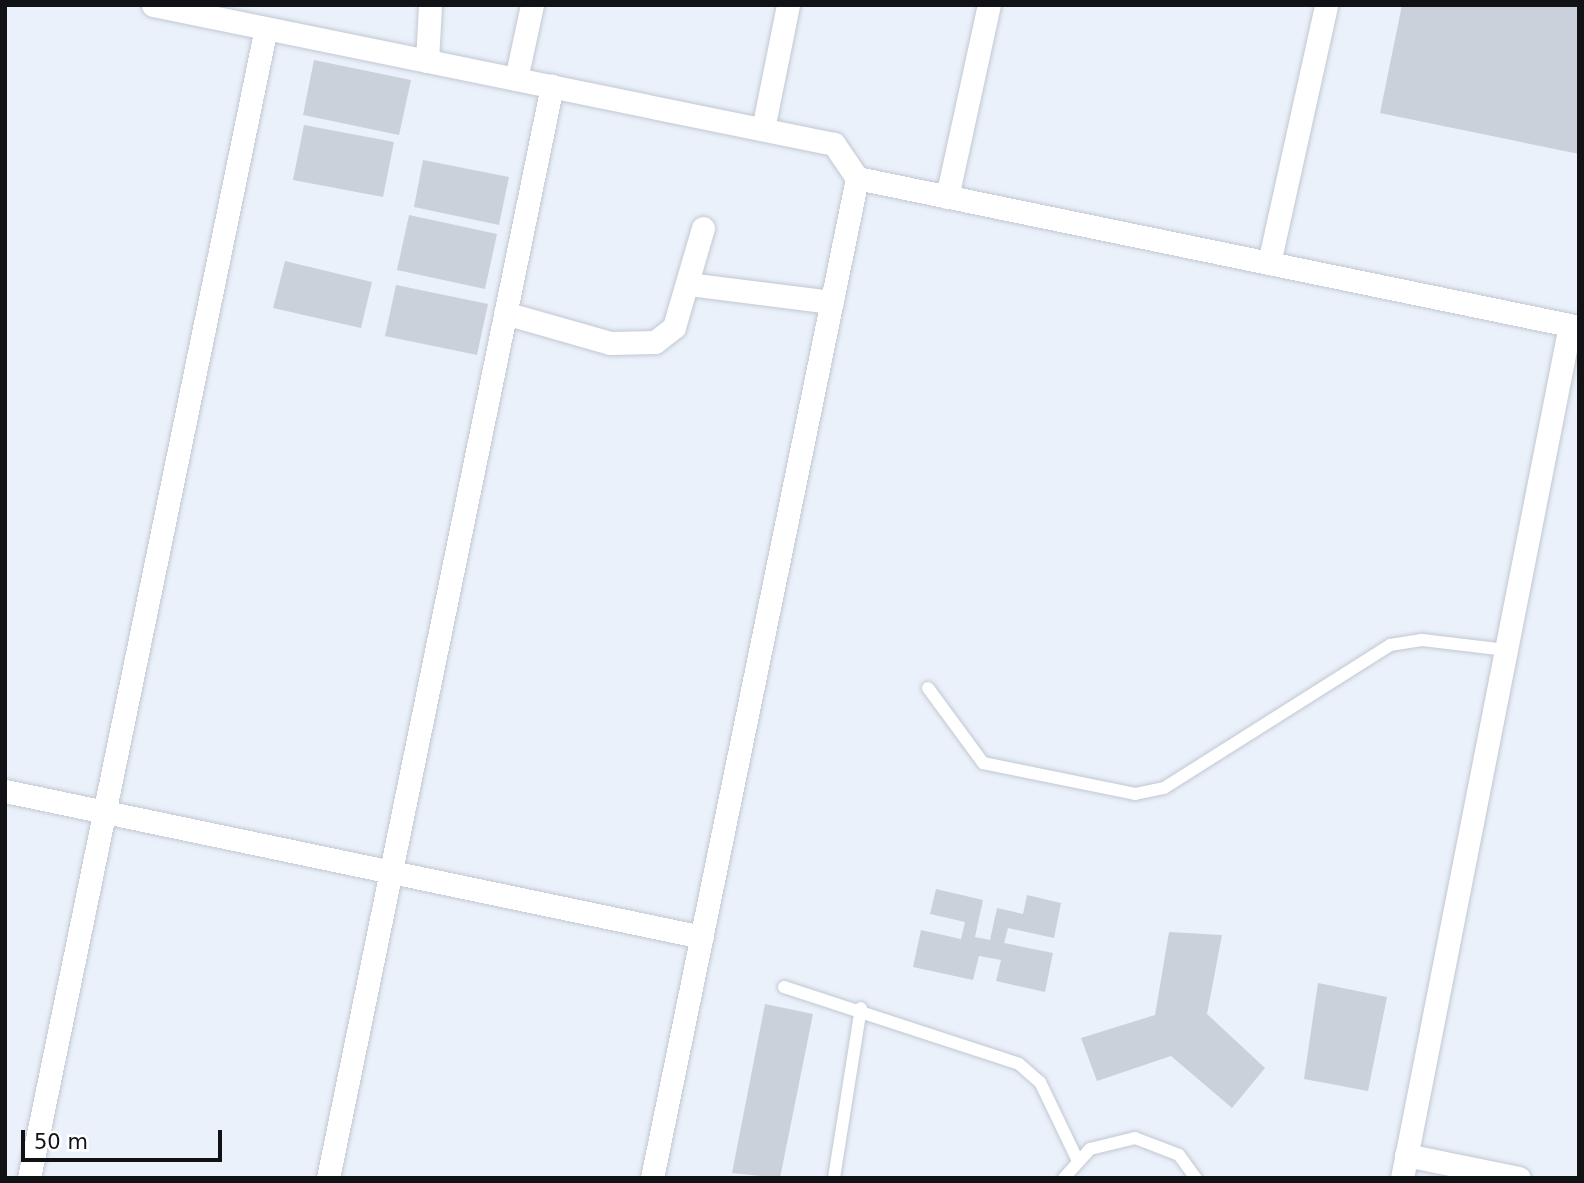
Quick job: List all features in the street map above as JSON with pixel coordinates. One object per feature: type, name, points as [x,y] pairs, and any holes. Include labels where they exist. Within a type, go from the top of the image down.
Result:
[{"type":"street","points":[[153,5],[834,144],[858,178],[1574,326],[1506,650],[1402,1178]]},
{"type":"street","points":[[427,61],[430,5]]},
{"type":"street","points":[[516,79],[531,5]]},
{"type":"street","points":[[763,130],[788,5]]},
{"type":"street","points":[[947,197],[989,5]]},
{"type":"street","points":[[1269,263],[1326,5]]},
{"type":"street","points":[[29,1178],[266,28]]},
{"type":"street","points":[[328,1178],[552,86]]},
{"type":"street","points":[[652,1178],[858,178]]},
{"type":"street","points":[[505,313],[610,343],[655,342],[674,327],[689,284],[703,228]]},
{"type":"street","points":[[689,284],[832,302]]},
{"type":"street","points":[[5,791],[702,937]]},
{"type":"street","points":[[1406,1155],[1519,1178]]},
{"type":"lane","points":[[929,688],[984,763],[1135,794],[1164,788],[1390,645],[1422,640],[1506,650]]},
{"type":"lane","points":[[784,987],[861,1008],[1019,1064],[1040,1082],[1077,1159]]},
{"type":"lane","points":[[834,1178],[861,1008]]},
{"type":"lane","points":[[1064,1178],[1077,1159],[1104,1142],[1135,1138],[1172,1151],[1196,1178]]},
{"type":"building","points":[[1402,5],[1579,5],[1579,154],[1380,113]]},
{"type":"building","points":[[314,60],[411,80],[399,135],[303,115]]},
{"type":"building","points":[[304,125],[394,142],[383,197],[293,180]]},
{"type":"building","points":[[423,160],[509,177],[499,225],[414,207]]},
{"type":"building","points":[[409,215],[497,234],[485,289],[397,270]]},
{"type":"building","points":[[285,261],[372,282],[361,328],[273,308]]},
{"type":"building","points":[[396,285],[488,304],[477,355],[385,336]]},
{"type":"building","points":[[936,889],[983,900],[975,937],[990,940],[997,908],[1023,914],[1027,895],[1061,903],[1054,938],[1008,928],[1004,943],[1053,953],[1045,992],[996,981],[1001,960],[979,956],[973,980],[913,967],[921,930],[961,939],[965,922],[930,914]]},
{"type":"building","points":[[1169,932],[1222,935],[1207,1014],[1265,1068],[1232,1108],[1171,1056],[1097,1081],[1081,1038],[1155,1015]]},
{"type":"building","points":[[1318,983],[1387,997],[1368,1091],[1304,1079]]},
{"type":"building","points":[[765,1004],[813,1014],[780,1178],[732,1173]]}]
